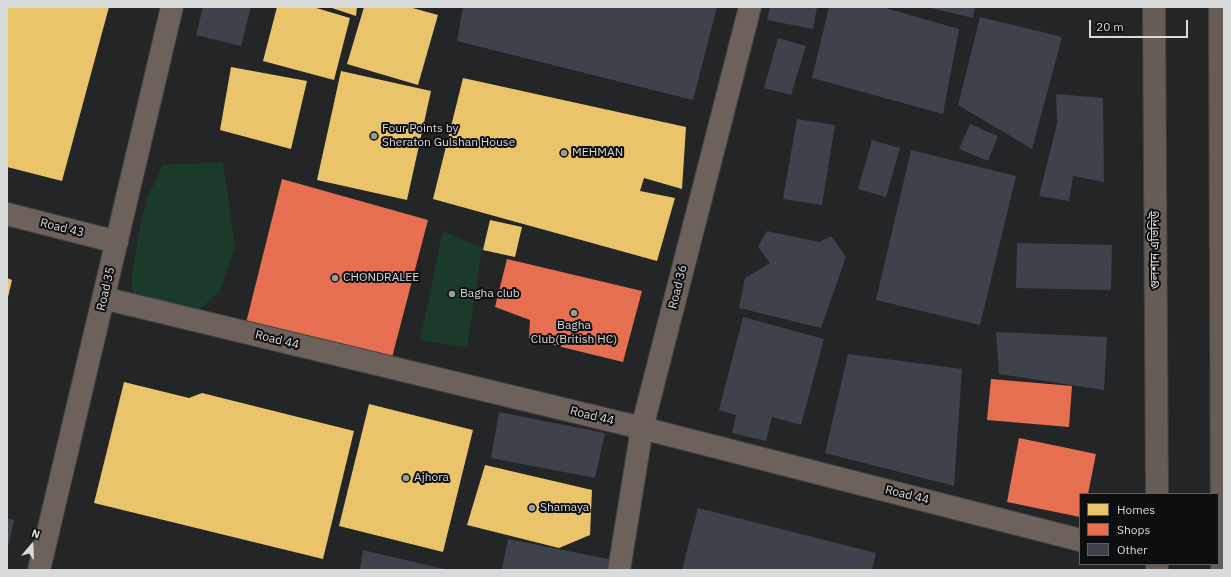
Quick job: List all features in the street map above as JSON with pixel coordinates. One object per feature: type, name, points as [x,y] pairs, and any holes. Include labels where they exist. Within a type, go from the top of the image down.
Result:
[{"type":"main road","name":"গুলশান এভিনিউ","points":[[1154,7],[1157,493]]},
{"type":"main road","points":[[1220,7],[1223,426],[1222,570]]},
{"type":"street","name":"Road 35","points":[[39,570],[172,7]]},
{"type":"street","name":"Road 36","points":[[619,570],[642,428],[750,7]]},
{"type":"street","name":"Road 43","points":[[7,214],[116,242]]},
{"type":"street","name":"Road 44","points":[[103,298],[642,428],[1079,540]]},
{"type":"green space","points":[[223,162],[235,246],[220,291],[194,314],[134,299],[131,279],[140,227],[148,196],[163,165]]},
{"type":"green space","name":"Bagha club","points":[[443,231],[482,248],[467,347],[420,340]]},
{"type":"building: Homes","points":[[7,7],[109,7],[62,181],[7,167]]},
{"type":"building: Homes","points":[[277,7],[313,7],[350,18],[334,80],[263,61]]},
{"type":"building: Homes","points":[[329,7],[357,7],[356,16]]},
{"type":"building: Homes","points":[[364,7],[409,7],[438,15],[418,85],[347,64]]},
{"type":"building: Homes","points":[[231,67],[307,81],[291,149],[220,130]]},
{"type":"building: Homes","name":"Four Points by Sheraton Gulshan House","points":[[341,71],[431,91],[407,200],[317,180]]},
{"type":"building: Homes","name":"MEHMAN","points":[[463,78],[686,127],[682,189],[644,178],[640,191],[675,198],[657,261],[433,199]]},
{"type":"building: Homes","points":[[490,220],[522,227],[515,257],[483,250]]},
{"type":"building: Homes","points":[[7,278],[12,280],[8,297],[7,296]]},
{"type":"building: Homes","points":[[124,382],[189,398],[202,393],[354,431],[323,559],[94,503]]},
{"type":"building: Homes","name":"Ajhora","points":[[369,404],[473,430],[443,552],[339,526]]},
{"type":"building: Homes","name":"Shamaya","points":[[485,465],[592,490],[590,535],[559,548],[467,525]]},
{"type":"building: Shops","name":"CHONDRALEE","points":[[282,179],[428,220],[390,365],[243,335]]},
{"type":"building: Shops","name":"Bagha Club(British HC)","points":[[507,259],[642,291],[623,362],[529,339],[530,320],[495,307]]},
{"type":"building: Shops","points":[[991,379],[1072,386],[1069,427],[987,420]]},
{"type":"building: Shops","points":[[1019,438],[1096,454],[1088,493],[1079,493],[1079,517],[1007,502]]},
{"type":"building: Other","points":[[203,7],[251,7],[241,46],[196,35]]},
{"type":"building: Other","points":[[463,7],[717,7],[693,100],[457,41]]},
{"type":"building: Other","points":[[770,7],[817,7],[813,29],[767,20]]},
{"type":"building: Other","points":[[829,7],[882,7],[959,29],[943,114],[812,78]]},
{"type":"building: Other","points":[[926,7],[975,7],[973,18]]},
{"type":"building: Other","points":[[980,17],[1062,37],[1032,149],[958,105]]},
{"type":"building: Other","points":[[778,38],[806,46],[791,95],[764,88]]},
{"type":"building: Other","points":[[1056,94],[1103,98],[1104,182],[1073,176],[1069,201],[1039,196],[1057,124]]},
{"type":"building: Other","points":[[797,119],[835,125],[822,205],[783,199]]},
{"type":"building: Other","points":[[970,124],[998,136],[988,161],[959,149]]},
{"type":"building: Other","points":[[872,140],[900,148],[886,197],[858,189]]},
{"type":"building: Other","points":[[911,150],[1016,176],[980,325],[876,300]]},
{"type":"building: Other","points":[[767,231],[819,242],[831,236],[846,257],[821,328],[739,308],[745,278],[770,263],[758,247]]},
{"type":"building: Other","points":[[1017,243],[1112,245],[1111,290],[1016,288]]},
{"type":"building: Other","points":[[743,317],[824,339],[801,425],[772,417],[766,441],[732,433],[736,415],[719,410]]},
{"type":"building: Other","points":[[996,332],[1107,337],[1104,390],[999,374]]},
{"type":"building: Other","points":[[848,354],[962,369],[954,486],[825,453]]},
{"type":"building: Other","points":[[499,412],[605,433],[595,478],[491,458]]},
{"type":"building: Other","points":[[698,508],[876,553],[872,570],[682,570]]},
{"type":"building: Other","points":[[7,518],[14,520],[8,547],[7,547]]},
{"type":"building: Other","points":[[508,539],[613,560],[611,570],[502,570]]},
{"type":"building: Other","points":[[363,550],[444,569],[444,570],[360,570]]},
{"type":"place","name":"Four Points by Sheraton Gulshan House","points":[[374,136]]},
{"type":"place","name":"MEHMAN","points":[[564,153]]},
{"type":"place","name":"CHONDRALEE","points":[[335,278]]},
{"type":"place","name":"Bagha club","points":[[452,294]]},
{"type":"place","name":"Bagha Club(British HC)","points":[[574,313]]},
{"type":"place","name":"Ajhora","points":[[406,478]]},
{"type":"place","name":"Shamaya","points":[[532,508]]}]
